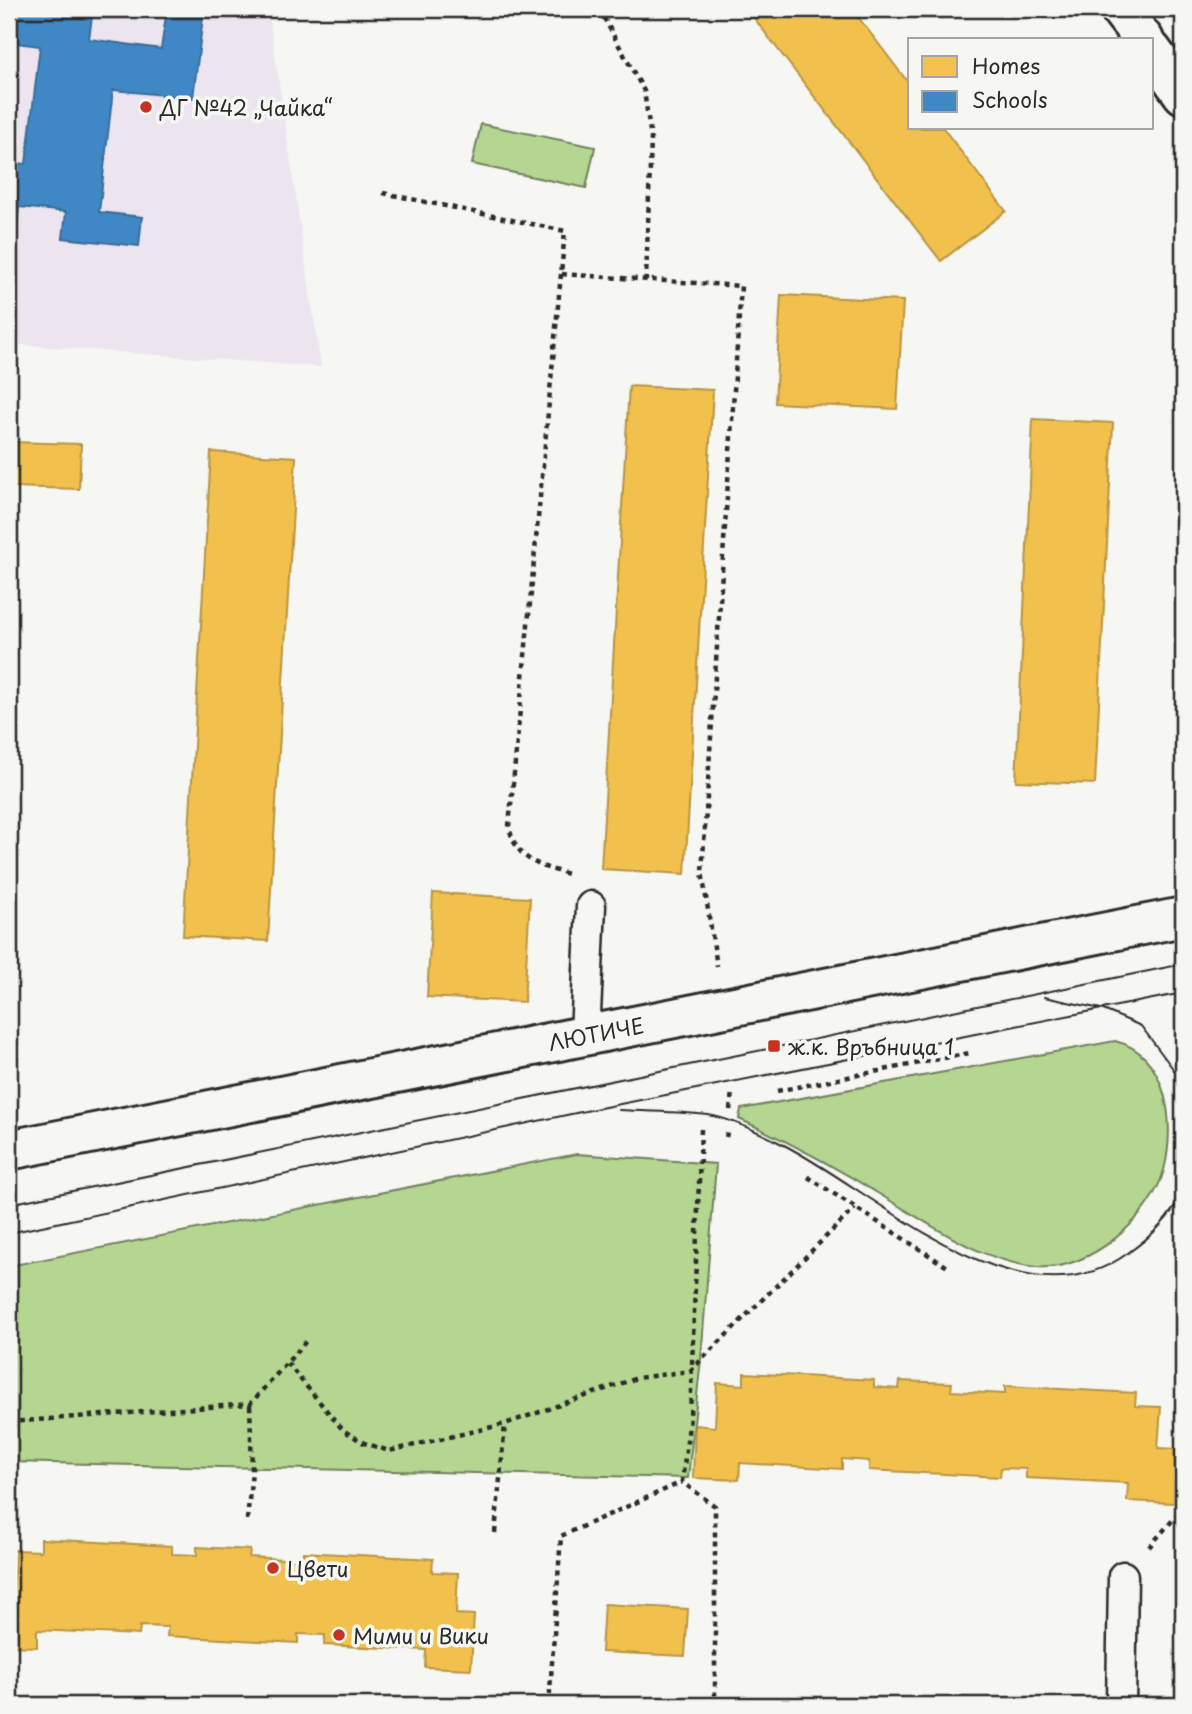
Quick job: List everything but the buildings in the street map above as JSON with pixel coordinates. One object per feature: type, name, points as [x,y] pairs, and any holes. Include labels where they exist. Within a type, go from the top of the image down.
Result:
[{"type":"street","points":[[1119,9],[1142,38]]},
{"type":"street","points":[[1154,54],[1183,94]]},
{"type":"street","name":"ЛЮТИЧЕ","points":[[9,1150],[1183,917]]},
{"type":"lane","points":[[585,1035],[591,906]]},
{"type":"lane","points":[[1121,1705],[1123,1576]]},
{"type":"path","points":[[599,9],[644,91],[651,138],[646,280]]},
{"type":"path","points":[[383,193],[565,231],[509,826],[512,843],[525,856],[544,867],[575,876],[587,888],[591,906]]},
{"type":"path","points":[[561,274],[741,286],[702,872],[718,975]]},
{"type":"path","points":[[777,1091],[970,1053]]},
{"type":"path","points":[[730,1110],[732,1092]]},
{"type":"path","points":[[682,1482],[690,1417],[701,1129]]},
{"type":"path","points":[[808,1177],[949,1268]]},
{"type":"path","points":[[287,1363],[343,1430],[364,1443],[389,1451],[505,1424],[637,1378],[690,1371],[855,1208]]},
{"type":"path","points":[[9,1422],[250,1404],[308,1339]]},
{"type":"path","points":[[247,1520],[252,1471],[250,1404]]},
{"type":"path","points":[[495,1533],[505,1424]]},
{"type":"path","points":[[1123,1576],[1179,1513],[1183,1437]]},
{"type":"path","points":[[549,1705],[561,1536],[682,1482]]},
{"type":"path","points":[[682,1482],[715,1506],[715,1705]]},
{"type":"shaded area","name":"ДГ №42 „Чайка“","points":[[9,9],[268,9],[321,367],[9,344]]},
{"type":"green space","points":[[481,124],[595,147],[586,188],[472,164]]},
{"type":"green space","points":[[1115,1041],[1133,1048],[1147,1060],[1164,1093],[1169,1132],[1164,1170],[1157,1188],[1132,1223],[1097,1251],[1077,1261],[1057,1266],[1037,1267],[1016,1263],[976,1250],[813,1156],[739,1119],[741,1109]]},
{"type":"green space","points":[[577,1154],[716,1164],[701,1359],[688,1478],[9,1462],[9,1266]]},
{"type":"tram line","points":[[9,1204],[1183,964]]},
{"type":"tram line","points":[[9,1233],[595,1109],[1183,993]]},
{"type":"tram line","points":[[1044,997],[1101,1009],[1141,1026],[1183,1082]]},
{"type":"tram line","points":[[619,1110],[697,1114],[736,1123],[774,1140],[820,1166],[950,1247],[996,1267],[1041,1277],[1086,1274],[1128,1253],[1160,1226],[1183,1191]]},
{"type":"place","name":"ДГ №42 „Чайка“","points":[[146,107]]},
{"type":"place","name":"ж.к. Връбница 1","points":[[774,1046]]},
{"type":"place","name":"Цвети","points":[[273,1568]]},
{"type":"place","name":"Мими и Вики","points":[[339,1635]]}]
